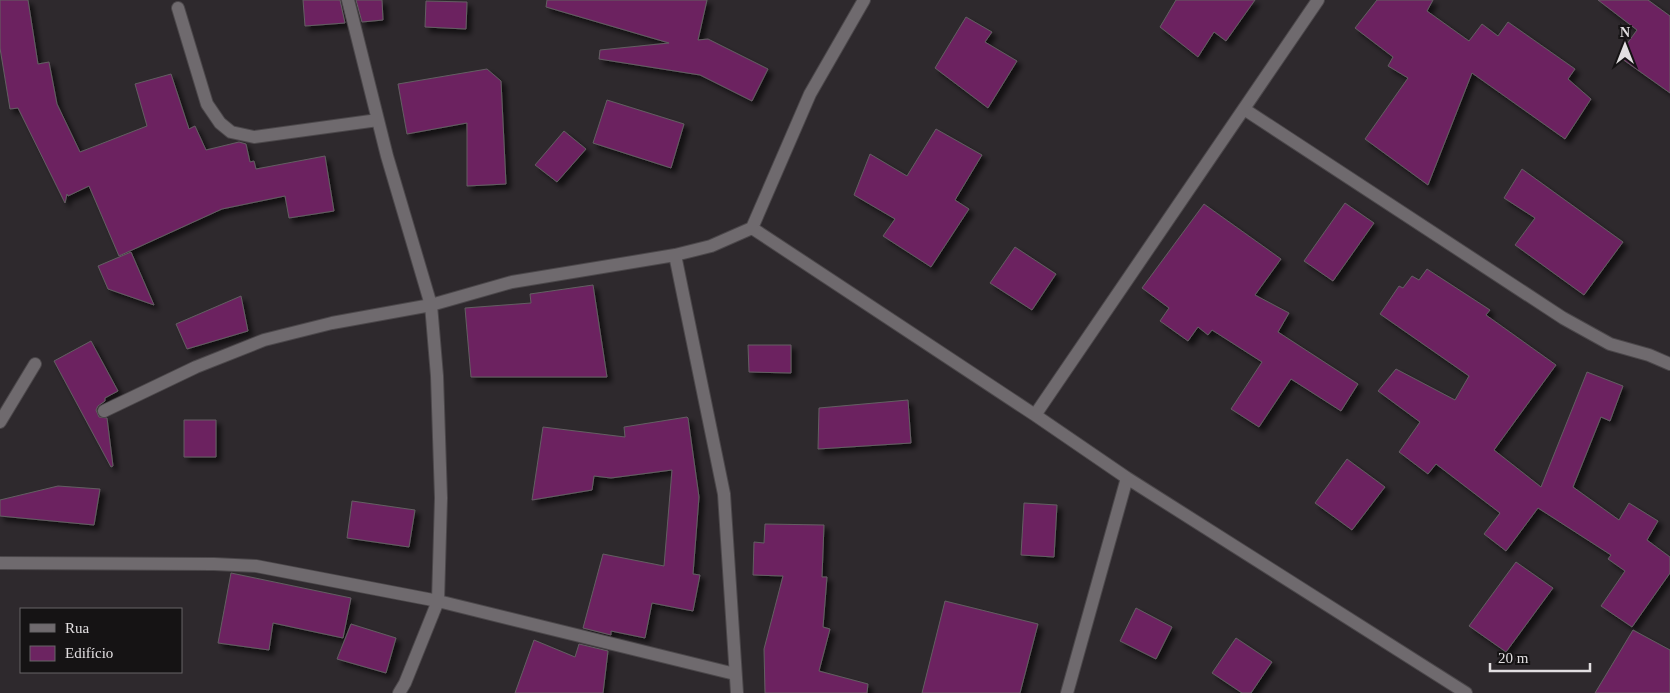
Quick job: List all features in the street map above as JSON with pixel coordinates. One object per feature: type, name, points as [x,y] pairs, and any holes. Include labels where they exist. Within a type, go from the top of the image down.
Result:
[{"type":"street","points":[[348,0],[378,120],[431,305],[437,376],[441,498],[438,601],[405,683],[399,693]]},
{"type":"street","points":[[104,411],[196,367],[264,340],[332,323],[431,305],[512,282],[711,246],[752,228],[810,94],[864,0]]},
{"type":"street","points":[[1035,415],[1318,0]]},
{"type":"street","points":[[178,8],[207,104],[220,123],[231,132],[254,136],[378,120]]},
{"type":"street","points":[[1244,109],[1563,318],[1610,344],[1650,355],[1670,364]]},
{"type":"street","points":[[752,228],[1127,478],[1466,693]]},
{"type":"street","points":[[675,254],[724,494],[737,693]]},
{"type":"street","points":[[0,422],[35,364]]},
{"type":"street","points":[[1067,693],[1127,478]]},
{"type":"street","points":[[0,563],[214,564],[256,566],[438,601],[735,674]]},
{"type":"building","points":[[0,0],[28,0],[38,64],[49,62],[57,104],[80,152],[147,126],[135,84],[171,74],[189,129],[195,126],[206,150],[239,142],[246,144],[250,162],[254,161],[256,169],[325,156],[334,211],[289,218],[285,196],[222,209],[119,256],[89,186],[68,196],[67,194],[65,203],[18,108],[10,109],[0,48]]},
{"type":"building","points":[[303,0],[340,0],[345,23],[305,26]]},
{"type":"building","points":[[356,0],[382,0],[383,20],[362,22]]},
{"type":"building","points":[[547,0],[707,0],[698,40],[708,39],[768,69],[752,101],[700,75],[599,59],[600,50],[669,43],[546,7]]},
{"type":"building","points":[[1176,0],[1255,0],[1226,41],[1214,32],[1198,57],[1160,27]]},
{"type":"building","points":[[1377,0],[1433,0],[1427,11],[1469,41],[1482,24],[1498,36],[1508,22],[1575,69],[1568,79],[1591,99],[1565,139],[1472,73],[1428,185],[1365,139],[1408,78],[1388,66],[1393,57],[1355,28]]},
{"type":"building","points":[[1598,0],[1648,0],[1670,16],[1670,93],[1618,56],[1637,30]]},
{"type":"building","points":[[426,1],[467,2],[466,29],[425,27]]},
{"type":"building","points":[[966,17],[992,32],[985,42],[1017,61],[988,108],[935,68]]},
{"type":"building","points":[[487,69],[501,81],[506,184],[467,186],[467,123],[407,134],[398,84]]},
{"type":"building","points":[[607,100],[684,124],[671,168],[593,143]]},
{"type":"building","points":[[936,129],[982,155],[955,200],[969,209],[931,267],[883,236],[895,219],[854,195],[870,154],[907,176]]},
{"type":"building","points":[[564,131],[586,149],[557,182],[535,165]]},
{"type":"building","points":[[1522,169],[1623,242],[1584,295],[1515,245],[1535,218],[1504,198]]},
{"type":"building","points":[[1345,203],[1374,223],[1333,281],[1304,261]]},
{"type":"building","points":[[1204,204],[1281,259],[1255,295],[1289,313],[1278,332],[1358,384],[1341,411],[1291,379],[1259,427],[1231,409],[1262,362],[1212,330],[1208,335],[1198,327],[1188,341],[1160,321],[1169,308],[1142,288]]},
{"type":"building","points":[[1015,247],[1056,274],[1032,310],[990,283]]},
{"type":"building","points":[[131,252],[154,305],[108,289],[98,266]]},
{"type":"building","points":[[1427,269],[1490,310],[1486,315],[1556,365],[1494,450],[1541,487],[1587,372],[1623,386],[1610,421],[1601,417],[1573,487],[1619,520],[1629,503],[1658,521],[1647,540],[1670,557],[1670,573],[1632,627],[1601,606],[1625,571],[1608,559],[1611,555],[1538,508],[1506,551],[1484,534],[1500,513],[1436,464],[1428,474],[1399,452],[1420,422],[1378,391],[1396,369],[1455,400],[1469,376],[1380,314],[1399,286],[1403,288],[1412,276],[1419,280]]},
{"type":"building","points":[[593,285],[607,377],[471,377],[465,308],[531,303],[530,294]]},
{"type":"building","points":[[241,296],[248,331],[187,349],[176,324]]},
{"type":"building","points":[[91,341],[118,391],[105,398],[105,401],[96,410],[99,417],[107,418],[113,466],[111,467],[54,361]]},
{"type":"building","points":[[748,345],[791,345],[791,373],[749,372]]},
{"type":"building","points":[[908,400],[911,443],[818,449],[819,408]]},
{"type":"building","points":[[687,417],[699,497],[693,574],[700,575],[693,611],[652,603],[645,638],[611,631],[611,635],[583,628],[603,554],[664,566],[672,470],[611,478],[594,476],[592,490],[532,500],[543,427],[625,437],[624,427]]},
{"type":"building","points":[[184,420],[216,420],[216,457],[184,457]]},
{"type":"building","points":[[1347,459],[1385,487],[1352,530],[1315,503]]},
{"type":"building","points":[[58,486],[100,489],[94,525],[0,516],[0,500]]},
{"type":"building","points":[[352,501],[415,510],[409,547],[347,538]]},
{"type":"building","points":[[1024,503],[1057,505],[1054,557],[1021,555]]},
{"type":"building","points":[[765,524],[824,525],[822,577],[827,577],[823,627],[830,629],[819,671],[868,684],[867,693],[765,693],[764,649],[783,576],[753,575],[754,542],[764,543]]},
{"type":"building","points":[[1516,562],[1553,588],[1506,652],[1469,626]]},
{"type":"building","points":[[231,573],[351,598],[343,638],[273,623],[269,650],[218,643]]},
{"type":"building","points":[[945,601],[1038,624],[1020,693],[922,693]]},
{"type":"building","points":[[1136,608],[1172,627],[1156,659],[1120,641]]},
{"type":"building","points":[[351,624],[396,638],[386,673],[337,659]]},
{"type":"building","points":[[1633,630],[1670,650],[1670,693],[1595,693]]},
{"type":"building","points":[[1236,638],[1272,662],[1251,693],[1242,693],[1212,673]]},
{"type":"building","points":[[534,640],[575,657],[579,644],[608,651],[603,693],[515,693]]}]
